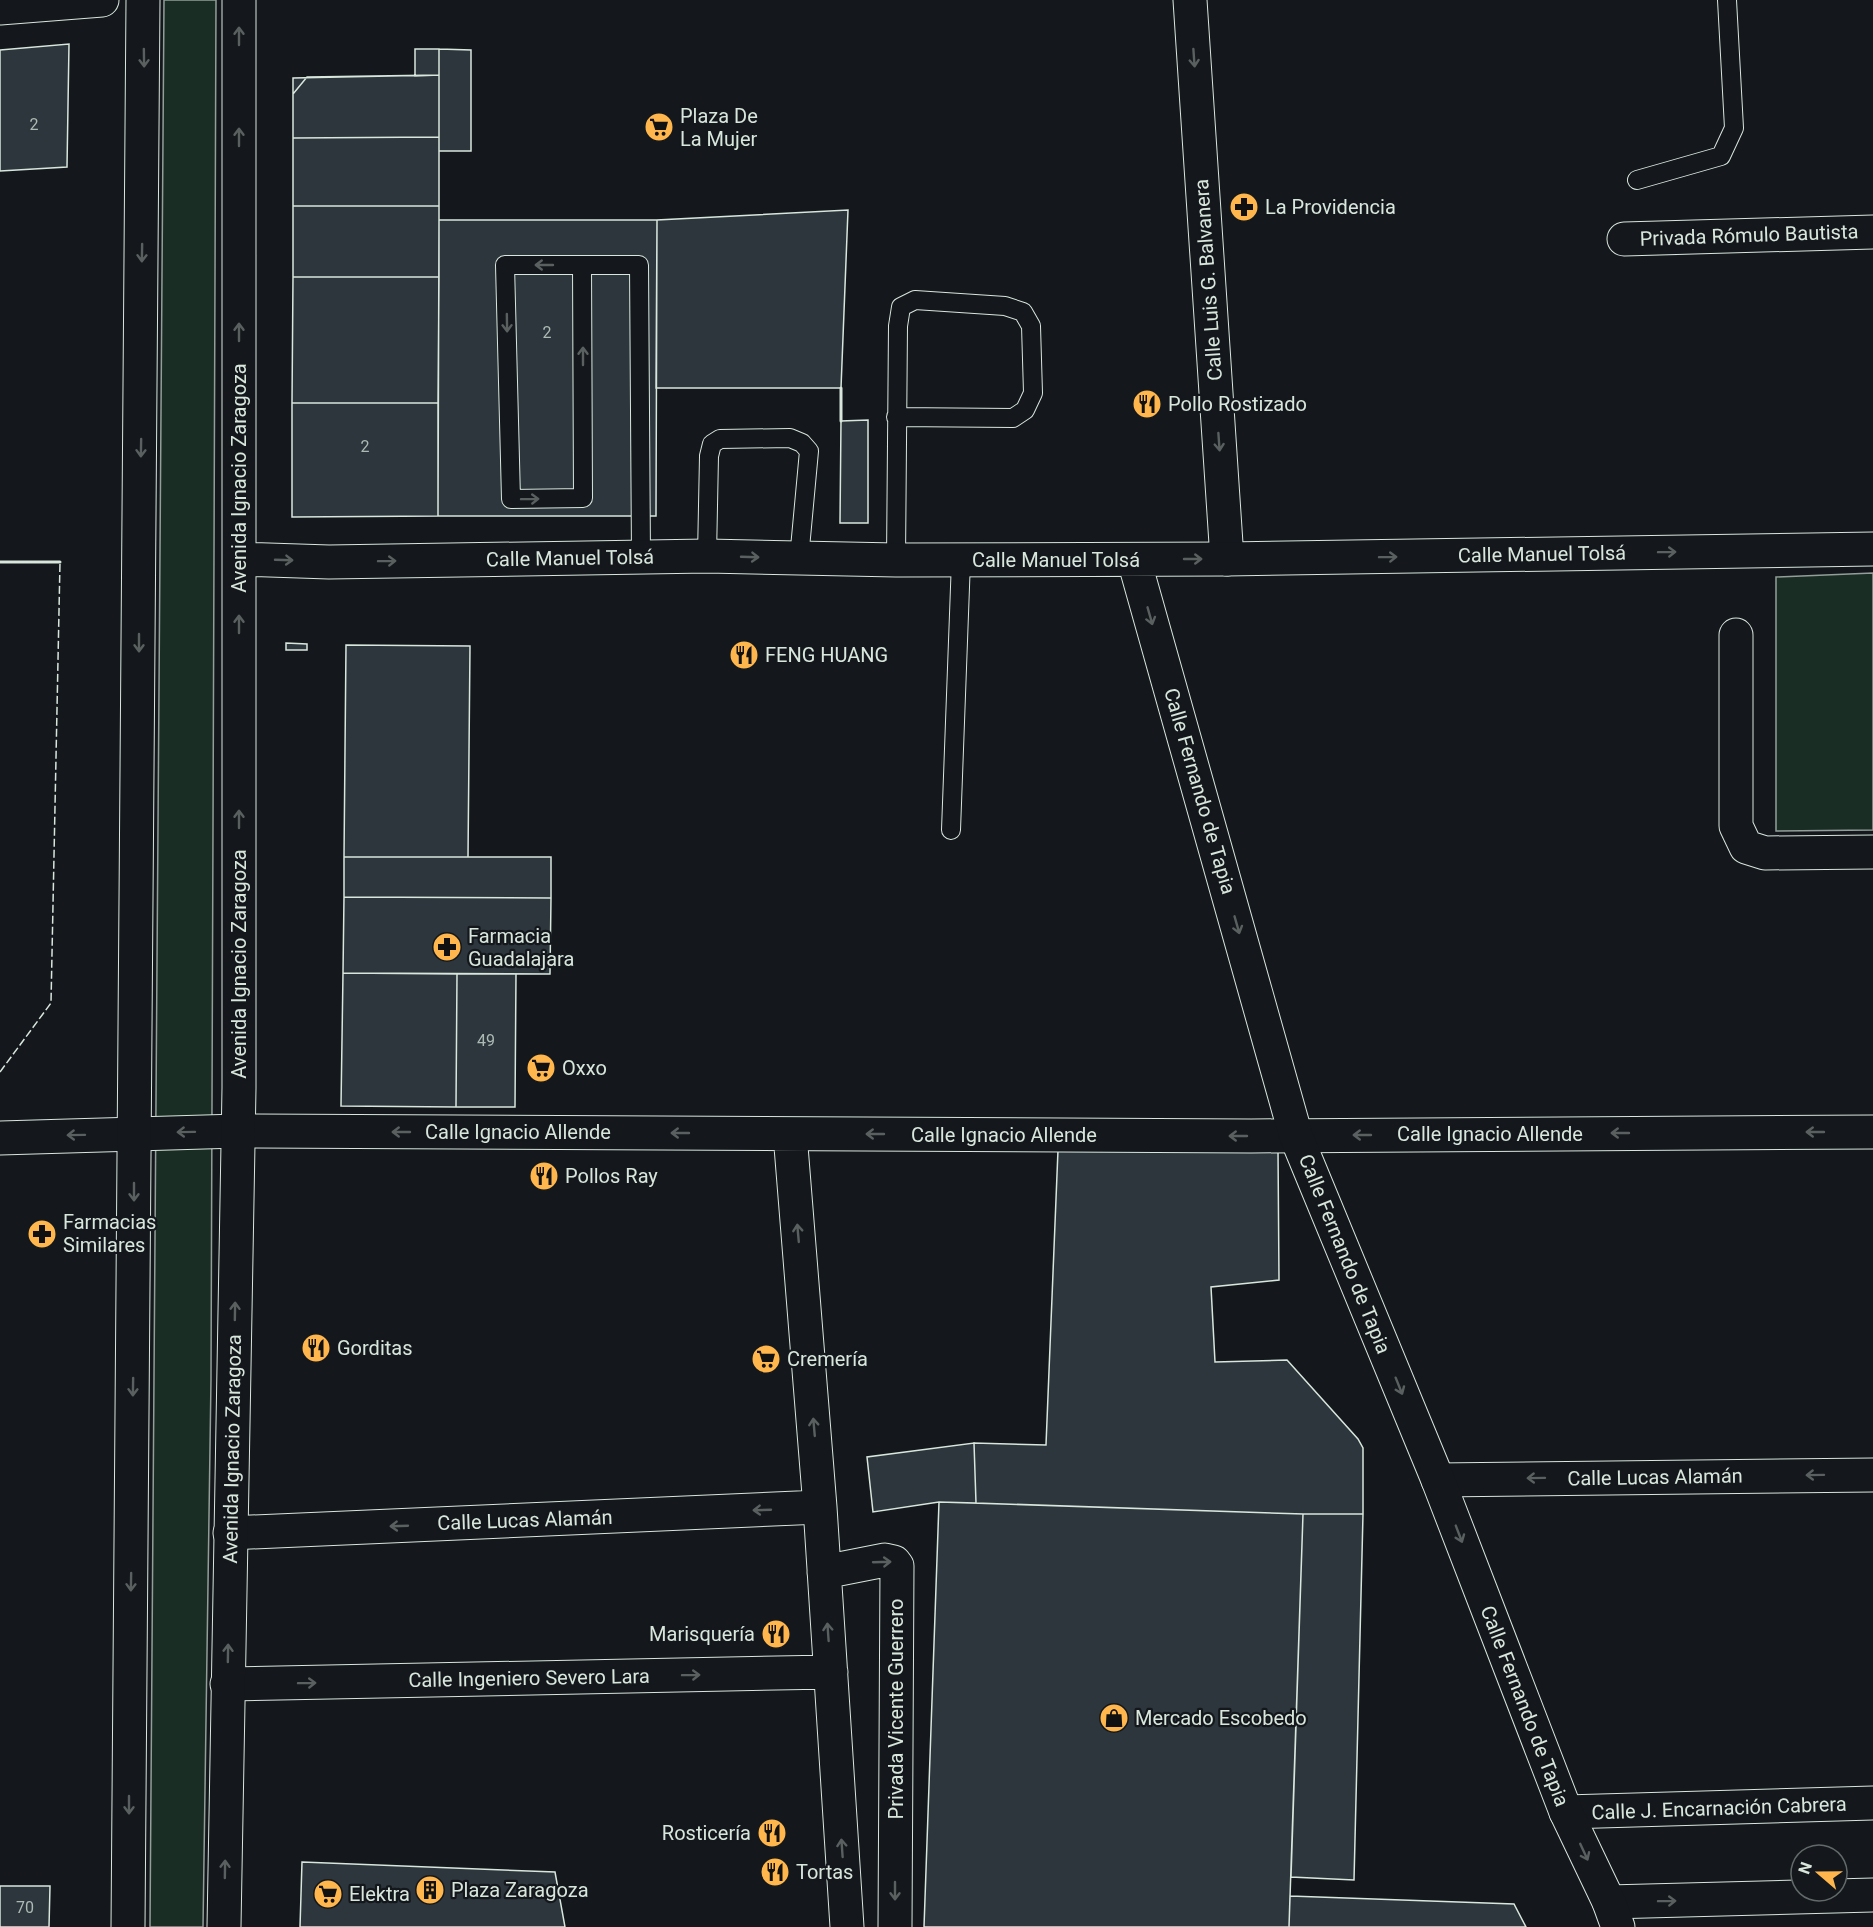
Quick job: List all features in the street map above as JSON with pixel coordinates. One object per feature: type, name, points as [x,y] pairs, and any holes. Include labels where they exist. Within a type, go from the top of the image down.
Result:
[{"type":"street","points":[[0,8],[102,0]]},
{"type":"street","points":[[128,1927],[143,0]]},
{"type":"street","name":"Avenida Ignacio Zaragoza","points":[[224,1927],[238,1196],[239,0]]},
{"type":"street","name":"Calle Luis G. Balvanera","points":[[1190,0],[1227,559]]},
{"type":"street","name":"Privada Rómulo Bautista","points":[[1624,239],[1873,232]]},
{"type":"street","name":"Calle Manuel Tolsá","points":[[239,558],[329,562],[707,556],[896,560],[1134,560],[1873,549]]},
{"type":"street","name":"Calle Fernando de Tapia","points":[[1134,560],[1296,1136],[1438,1479],[1566,1812],[1614,1915]]},
{"type":"street","points":[[1736,635],[1736,826],[1746,847],[1765,854],[1873,852]]},
{"type":"street","name":"Calle Ignacio Allende","points":[[0,1138],[238,1131],[1296,1136],[1873,1132]]},
{"type":"street","points":[[790,1134],[820,1508],[847,1927]]},
{"type":"street","name":"Calle Lucas Alamán","points":[[1438,1479],[1873,1475]]},
{"type":"street","name":"Calle Lucas Alamán","points":[[230,1533],[820,1508]]},
{"type":"street","name":"Privada Vicente Guerrero","points":[[824,1572],[885,1560],[894,1562],[897,1566],[895,1927]]},
{"type":"street","name":"Calle Ingeniero Severo Lara","points":[[227,1684],[831,1672]]},
{"type":"street","name":"Calle J. Encarnación Cabrera","points":[[1566,1812],[1873,1803]]},
{"type":"street","points":[[1614,1915],[1873,1896]]},
{"type":"lane","points":[[1637,180],[1721,156],[1734,128],[1727,0]]},
{"type":"lane","points":[[582,265],[583,498],[511,499],[505,265],[582,265],[639,265],[641,557]]},
{"type":"lane","points":[[896,417],[1013,418],[1025,410],[1033,393],[1031,326],[1023,312],[1005,306],[915,300],[901,307],[898,326],[896,417],[896,560]]},
{"type":"lane","points":[[707,556],[709,456],[712,444],[720,439],[790,438],[802,443],[809,451],[799,559]]},
{"type":"lane","points":[[951,830],[961,560]]},
{"type":"green space","points":[[164,0],[216,0],[211,1379],[203,1927],[150,1927]]},
{"type":"green space","points":[[1873,573],[1873,830],[1776,831],[1776,577]]},
{"type":"building","points":[[69,44],[67,167],[0,171],[0,50]]},
{"type":"building","points":[[415,49],[439,49],[439,75],[415,76]]},
{"type":"building","points":[[439,49],[471,50],[471,151],[439,151]]},
{"type":"building","points":[[439,75],[439,137],[293,138],[293,94],[307,77]]},
{"type":"building","points":[[439,75],[439,137],[293,138],[293,78]]},
{"type":"building","points":[[439,137],[439,206],[293,206],[293,138]]},
{"type":"building","points":[[293,206],[439,206],[439,277],[293,277]]},
{"type":"building","points":[[848,210],[841,388],[656,388],[657,220]]},
{"type":"building","points":[[439,220],[657,220],[656,516],[438,516]]},
{"type":"building","points":[[293,277],[439,277],[438,403],[292,403]]},
{"type":"building","points":[[292,403],[438,403],[438,516],[292,517]]},
{"type":"building","points":[[868,420],[868,523],[840,523],[841,421]]},
{"type":"building","points":[[286,643],[307,644],[307,650],[286,650]]},
{"type":"building","points":[[346,645],[470,646],[468,857],[344,857]]},
{"type":"building","points":[[344,857],[551,857],[551,898],[344,897]]},
{"type":"building","name":"Farmacia Guadalajara","points":[[344,897],[551,898],[550,974],[343,973]]},
{"type":"building","points":[[343,973],[457,974],[456,1107],[341,1106]]},
{"type":"building","points":[[457,974],[516,974],[515,1107],[456,1107]]},
{"type":"building","points":[[1058,1150],[1278,1150],[1279,1280],[1211,1287],[1215,1362],[1287,1360],[1358,1439],[1363,1448],[1363,1514],[976,1503],[974,1443],[1046,1445]]},
{"type":"building","points":[[974,1443],[976,1503],[939,1502],[873,1512],[867,1457]]},
{"type":"building","name":"Mercado Escobedo","points":[[939,1502],[1303,1514],[1289,1927],[924,1927]]},
{"type":"building","name":"Mercado Escobedo","points":[[1303,1514],[1363,1514],[1354,1880],[1291,1877]]},
{"type":"building","name":"Plaza Zaragoza","points":[[302,1862],[555,1872],[565,1927],[300,1927]]},
{"type":"building","points":[[0,1886],[50,1886],[49,1927],[0,1927]]},
{"type":"building","points":[[1290,1896],[1514,1904],[1526,1927],[1289,1927]]},
{"type":"fence","points":[[0,1072],[51,1003],[60,562]]},
{"type":"wall","points":[[841,388],[841,421]]},
{"type":"wall","points":[[0,562],[60,562]]},
{"type":"place","name":"Plaza De La Mujer","points":[[659,127]]},
{"type":"place","name":"La Providencia","points":[[1244,207]]},
{"type":"place","name":"Pollo Rostizado","points":[[1147,404]]},
{"type":"place","name":"FENG HUANG","points":[[744,655]]},
{"type":"place","name":"Farmacia Guadalajara","points":[[447,947]]},
{"type":"place","name":"Oxxo","points":[[541,1068]]},
{"type":"place","name":"Pollos Ray","points":[[544,1176]]},
{"type":"place","name":"Farmacias Similares","points":[[42,1234]]},
{"type":"place","name":"Gorditas","points":[[316,1348]]},
{"type":"place","name":"Cremería","points":[[766,1359]]},
{"type":"place","name":"Marisquería","points":[[776,1634]]},
{"type":"place","name":"Mercado Escobedo","points":[[1114,1718]]},
{"type":"place","name":"Rosticería","points":[[772,1833]]},
{"type":"place","name":"Tortas","points":[[775,1872]]},
{"type":"place","name":"Plaza Zaragoza","points":[[430,1890]]},
{"type":"place","name":"Elektra","points":[[328,1894]]}]
